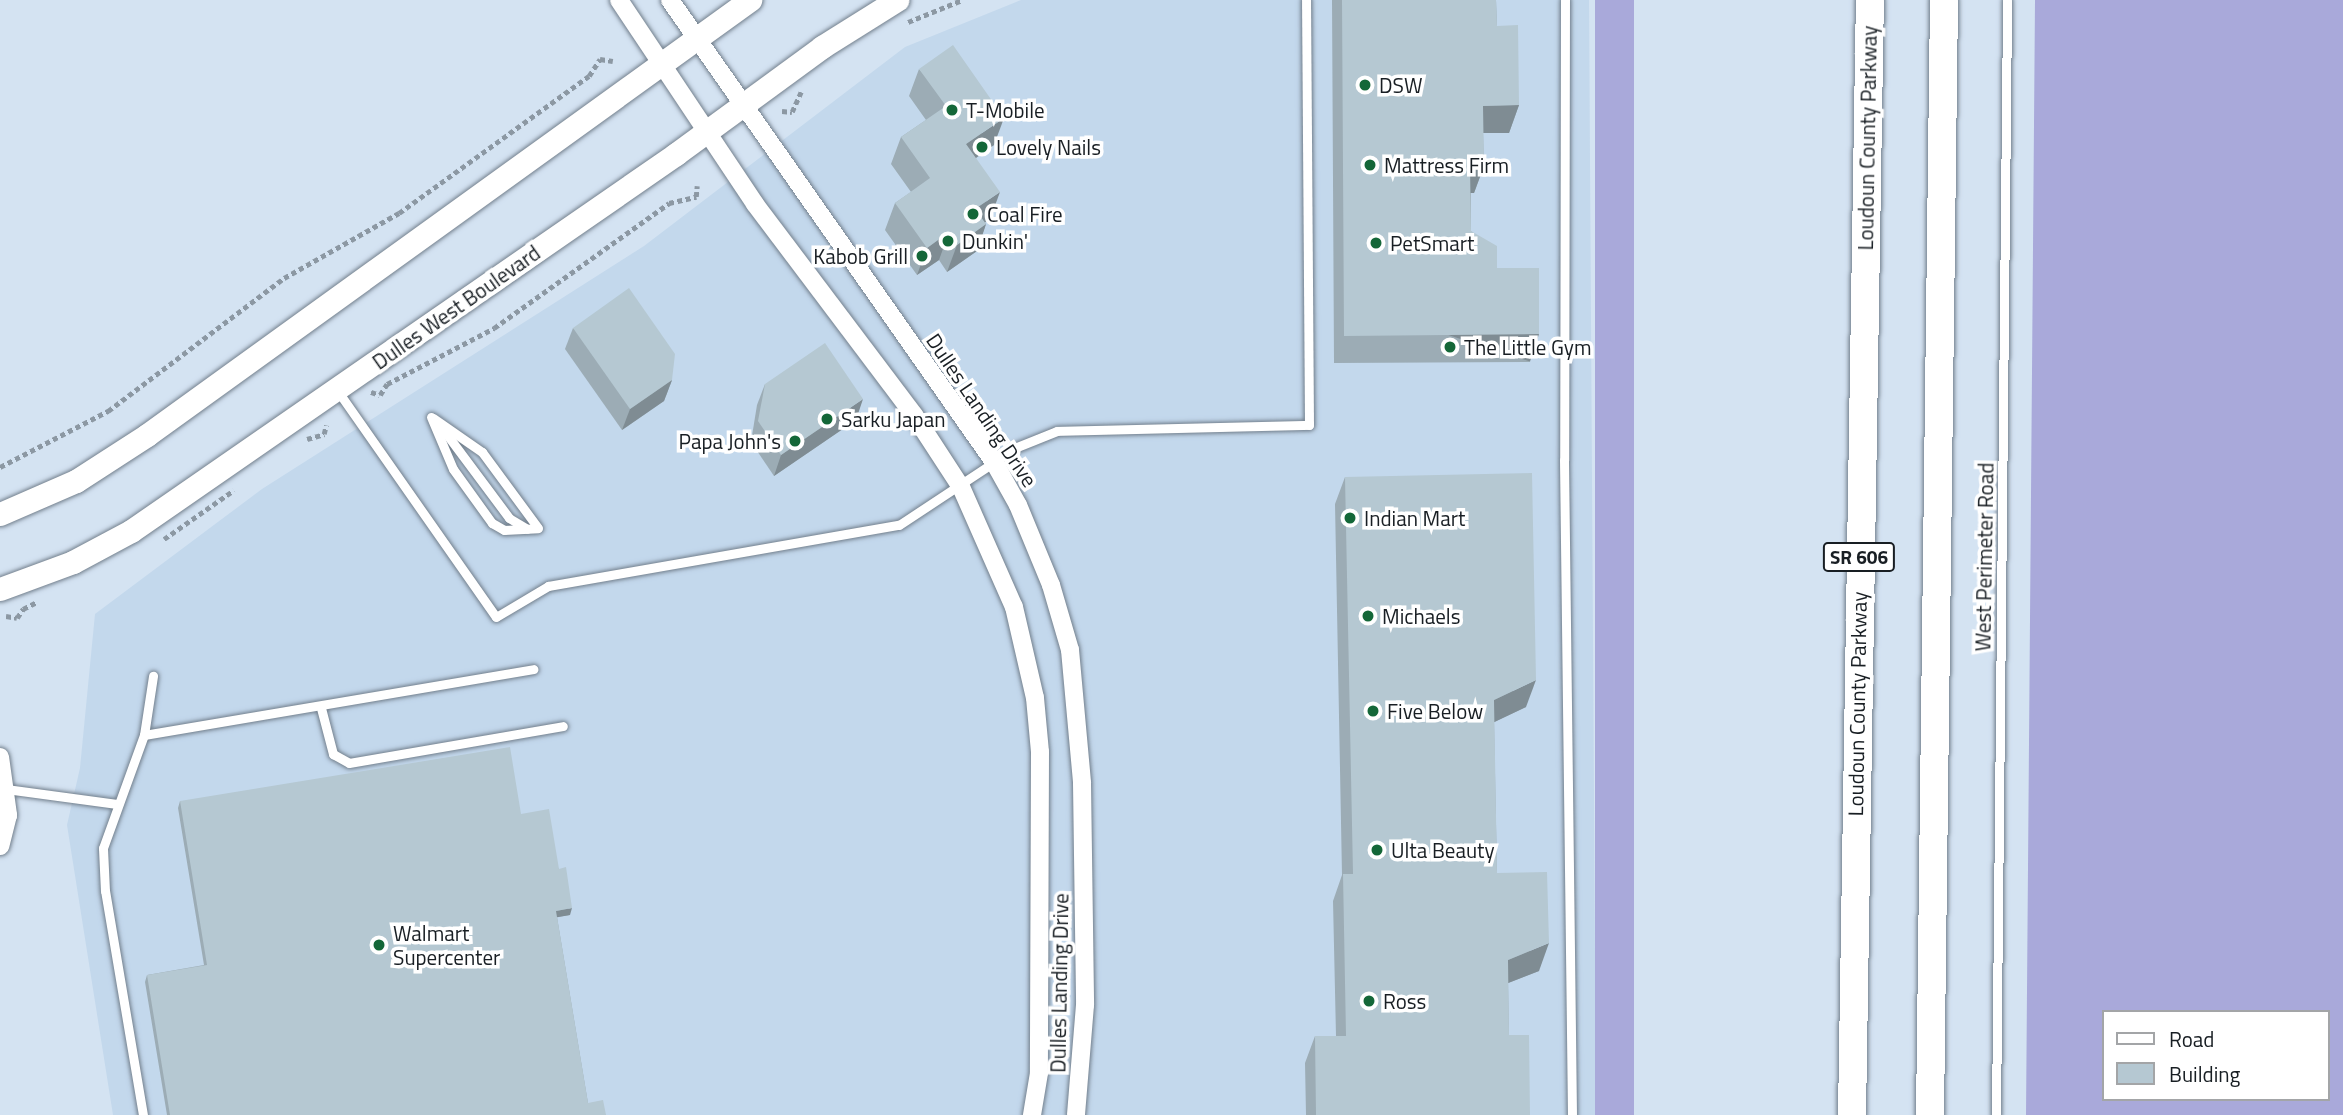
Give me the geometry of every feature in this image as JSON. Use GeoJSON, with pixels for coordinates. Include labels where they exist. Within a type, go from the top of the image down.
{"type":"FeatureCollection","features":[{"type":"Feature","properties":{"kind":"main road","name":"Loudoun County Parkway"},"geometry":{"type":"LineString","coordinates":[[1853,1115],[1870,0]]}},
{"type":"Feature","properties":{"kind":"main road"},"geometry":{"type":"LineString","coordinates":[[1930,1115],[1944,0]]}},
{"type":"Feature","properties":{"kind":"street","name":"Dulles Landing Drive"},"geometry":{"type":"LineString","coordinates":[[619,0],[755,204],[914,415],[961,487],[1014,607],[1035,698],[1040,752],[1039,1073],[1032,1115]]}},
{"type":"Feature","properties":{"kind":"street","name":"Dulles Landing Drive"},"geometry":{"type":"LineString","coordinates":[[670,0],[993,462],[1018,505],[1051,585],[1076,688],[1082,783],[1085,1005],[1076,1115]]}},
{"type":"Feature","properties":{"kind":"street"},"geometry":{"type":"LineString","coordinates":[[0,514],[76,481],[147,435],[420,233],[750,0]]}},
{"type":"Feature","properties":{"kind":"street","name":"Dulles West Boulevard"},"geometry":{"type":"LineString","coordinates":[[0,589],[73,562],[131,531],[897,0]]}},
{"type":"Feature","properties":{"kind":"street"},"geometry":{"type":"LineString","coordinates":[[0,757],[8,815],[0,846]]}},
{"type":"Feature","properties":{"kind":"lane"},"geometry":{"type":"LineString","coordinates":[[337,390],[496,617],[548,586],[880,530],[917,516],[993,462],[1041,436],[1074,428],[1309,425],[1306,0]]}},
{"type":"Feature","properties":{"kind":"lane"},"geometry":{"type":"LineString","coordinates":[[1565,0],[1564,460],[1572,1115]]}},
{"type":"Feature","properties":{"kind":"lane","name":"West Perimeter Road"},"geometry":{"type":"LineString","coordinates":[[1996,1115],[2007,0]]}},
{"type":"Feature","properties":{"kind":"lane"},"geometry":{"type":"LineString","coordinates":[[431,417],[453,469],[492,523],[504,530],[533,529]]}},
{"type":"Feature","properties":{"kind":"lane"},"geometry":{"type":"LineString","coordinates":[[431,417],[470,460],[509,518],[533,529]]}},
{"type":"Feature","properties":{"kind":"lane"},"geometry":{"type":"LineString","coordinates":[[431,417],[482,452],[533,529]]}},
{"type":"Feature","properties":{"kind":"lane"},"geometry":{"type":"LineString","coordinates":[[144,735],[321,708],[533,669]]}},
{"type":"Feature","properties":{"kind":"lane"},"geometry":{"type":"LineString","coordinates":[[143,1115],[103,870],[103,848],[144,735],[153,676]]}},
{"type":"Feature","properties":{"kind":"lane"},"geometry":{"type":"LineString","coordinates":[[321,708],[334,754],[349,763],[563,726]]}},
{"type":"Feature","properties":{"kind":"lane"},"geometry":{"type":"LineString","coordinates":[[6,789],[117,804]]}},
{"type":"Feature","properties":{"kind":"path"},"geometry":{"type":"LineString","coordinates":[[903,24],[962,0]]}},
{"type":"Feature","properties":{"kind":"path"},"geometry":{"type":"LineString","coordinates":[[0,467],[108,411],[284,278],[399,213],[589,76],[600,59],[613,61]]}},
{"type":"Feature","properties":{"kind":"path"},"geometry":{"type":"LineString","coordinates":[[782,111],[792,112],[804,89]]}},
{"type":"Feature","properties":{"kind":"path"},"geometry":{"type":"LineString","coordinates":[[371,393],[380,395],[387,384],[494,327],[669,203],[696,197],[698,186]]}},
{"type":"Feature","properties":{"kind":"shaded area"},"geometry":{"type":"Polygon","coordinates":[[[1021,0],[1589,0],[1596,1115],[113,1115],[67,825],[80,768],[95,614],[262,489],[644,246],[905,47],[1021,0]]]}},
{"type":"Feature","properties":{"kind":"shaded area"},"geometry":{"type":"Polygon","coordinates":[[[1595,0],[1634,0],[1634,1115],[1595,1115],[1595,0]]]}},
{"type":"Feature","properties":{"kind":"shaded area"},"geometry":{"type":"Polygon","coordinates":[[[2035,0],[2343,0],[2343,1115],[2026,1115],[2035,0]]]}},
{"type":"Feature","properties":{"kind":"building"},"geometry":{"type":"Polygon","coordinates":[[[1342,0],[1496,0],[1497,26],[1518,25],[1519,105],[1483,106],[1484,166],[1470,166],[1471,231],[1497,246],[1497,268],[1539,268],[1539,334],[1344,336],[1342,0]]]}},
{"type":"Feature","properties":{"kind":"building"},"geometry":{"type":"Polygon","coordinates":[[[953,45],[1004,118],[966,144],[1000,192],[975,209],[986,224],[957,245],[949,232],[927,248],[895,203],[930,178],[901,137],[946,106],[919,69],[953,45]]]}},
{"type":"Feature","properties":{"kind":"building"},"geometry":{"type":"Polygon","coordinates":[[[629,288],[675,354],[672,380],[630,409],[573,328],[629,288]]]}},
{"type":"Feature","properties":{"kind":"building"},"geometry":{"type":"Polygon","coordinates":[[[825,343],[863,399],[781,455],[758,421],[765,384],[825,343]]]}},
{"type":"Feature","properties":{"kind":"building"},"geometry":{"type":"Polygon","coordinates":[[[1532,473],[1536,680],[1494,700],[1497,873],[1547,872],[1549,943],[1508,960],[1509,1035],[1529,1035],[1530,1115],[1316,1115],[1315,1036],[1346,1036],[1343,874],[1353,874],[1345,477],[1532,473]]]}},
{"type":"Feature","properties":{"kind":"building","name":"Walmart Supercenter"},"geometry":{"type":"Polygon","coordinates":[[[510,747],[521,814],[549,809],[559,869],[566,867],[572,908],[556,911],[588,1103],[603,1100],[606,1115],[170,1115],[147,975],[207,965],[180,801],[510,747]]]}},
{"type":"Feature","properties":{"kind":"place","name":"DSW"},"geometry":{"type":"Point","coordinates":[1365,85]}},
{"type":"Feature","properties":{"kind":"place","name":"T-Mobile"},"geometry":{"type":"Point","coordinates":[952,110]}},
{"type":"Feature","properties":{"kind":"place","name":"Lovely Nails"},"geometry":{"type":"Point","coordinates":[982,147]}},
{"type":"Feature","properties":{"kind":"place","name":"Mattress Firm"},"geometry":{"type":"Point","coordinates":[1370,165]}},
{"type":"Feature","properties":{"kind":"place","name":"Coal Fire"},"geometry":{"type":"Point","coordinates":[973,214]}},
{"type":"Feature","properties":{"kind":"place","name":"Dunkin'"},"geometry":{"type":"Point","coordinates":[948,241]}},
{"type":"Feature","properties":{"kind":"place","name":"PetSmart"},"geometry":{"type":"Point","coordinates":[1376,243]}},
{"type":"Feature","properties":{"kind":"place","name":"Kabob Grill"},"geometry":{"type":"Point","coordinates":[922,256]}},
{"type":"Feature","properties":{"kind":"place","name":"The Little Gym"},"geometry":{"type":"Point","coordinates":[1450,347]}},
{"type":"Feature","properties":{"kind":"place","name":"Sarku Japan"},"geometry":{"type":"Point","coordinates":[827,419]}},
{"type":"Feature","properties":{"kind":"place","name":"Papa John's"},"geometry":{"type":"Point","coordinates":[795,441]}},
{"type":"Feature","properties":{"kind":"place","name":"Indian Mart"},"geometry":{"type":"Point","coordinates":[1350,518]}},
{"type":"Feature","properties":{"kind":"place","name":"Michaels"},"geometry":{"type":"Point","coordinates":[1368,616]}},
{"type":"Feature","properties":{"kind":"place","name":"Five Below"},"geometry":{"type":"Point","coordinates":[1373,711]}},
{"type":"Feature","properties":{"kind":"place","name":"Ulta Beauty"},"geometry":{"type":"Point","coordinates":[1377,850]}},
{"type":"Feature","properties":{"kind":"place","name":"Walmart Supercenter"},"geometry":{"type":"Point","coordinates":[379,945]}},
{"type":"Feature","properties":{"kind":"place","name":"Ross"},"geometry":{"type":"Point","coordinates":[1369,1001]}}]}
